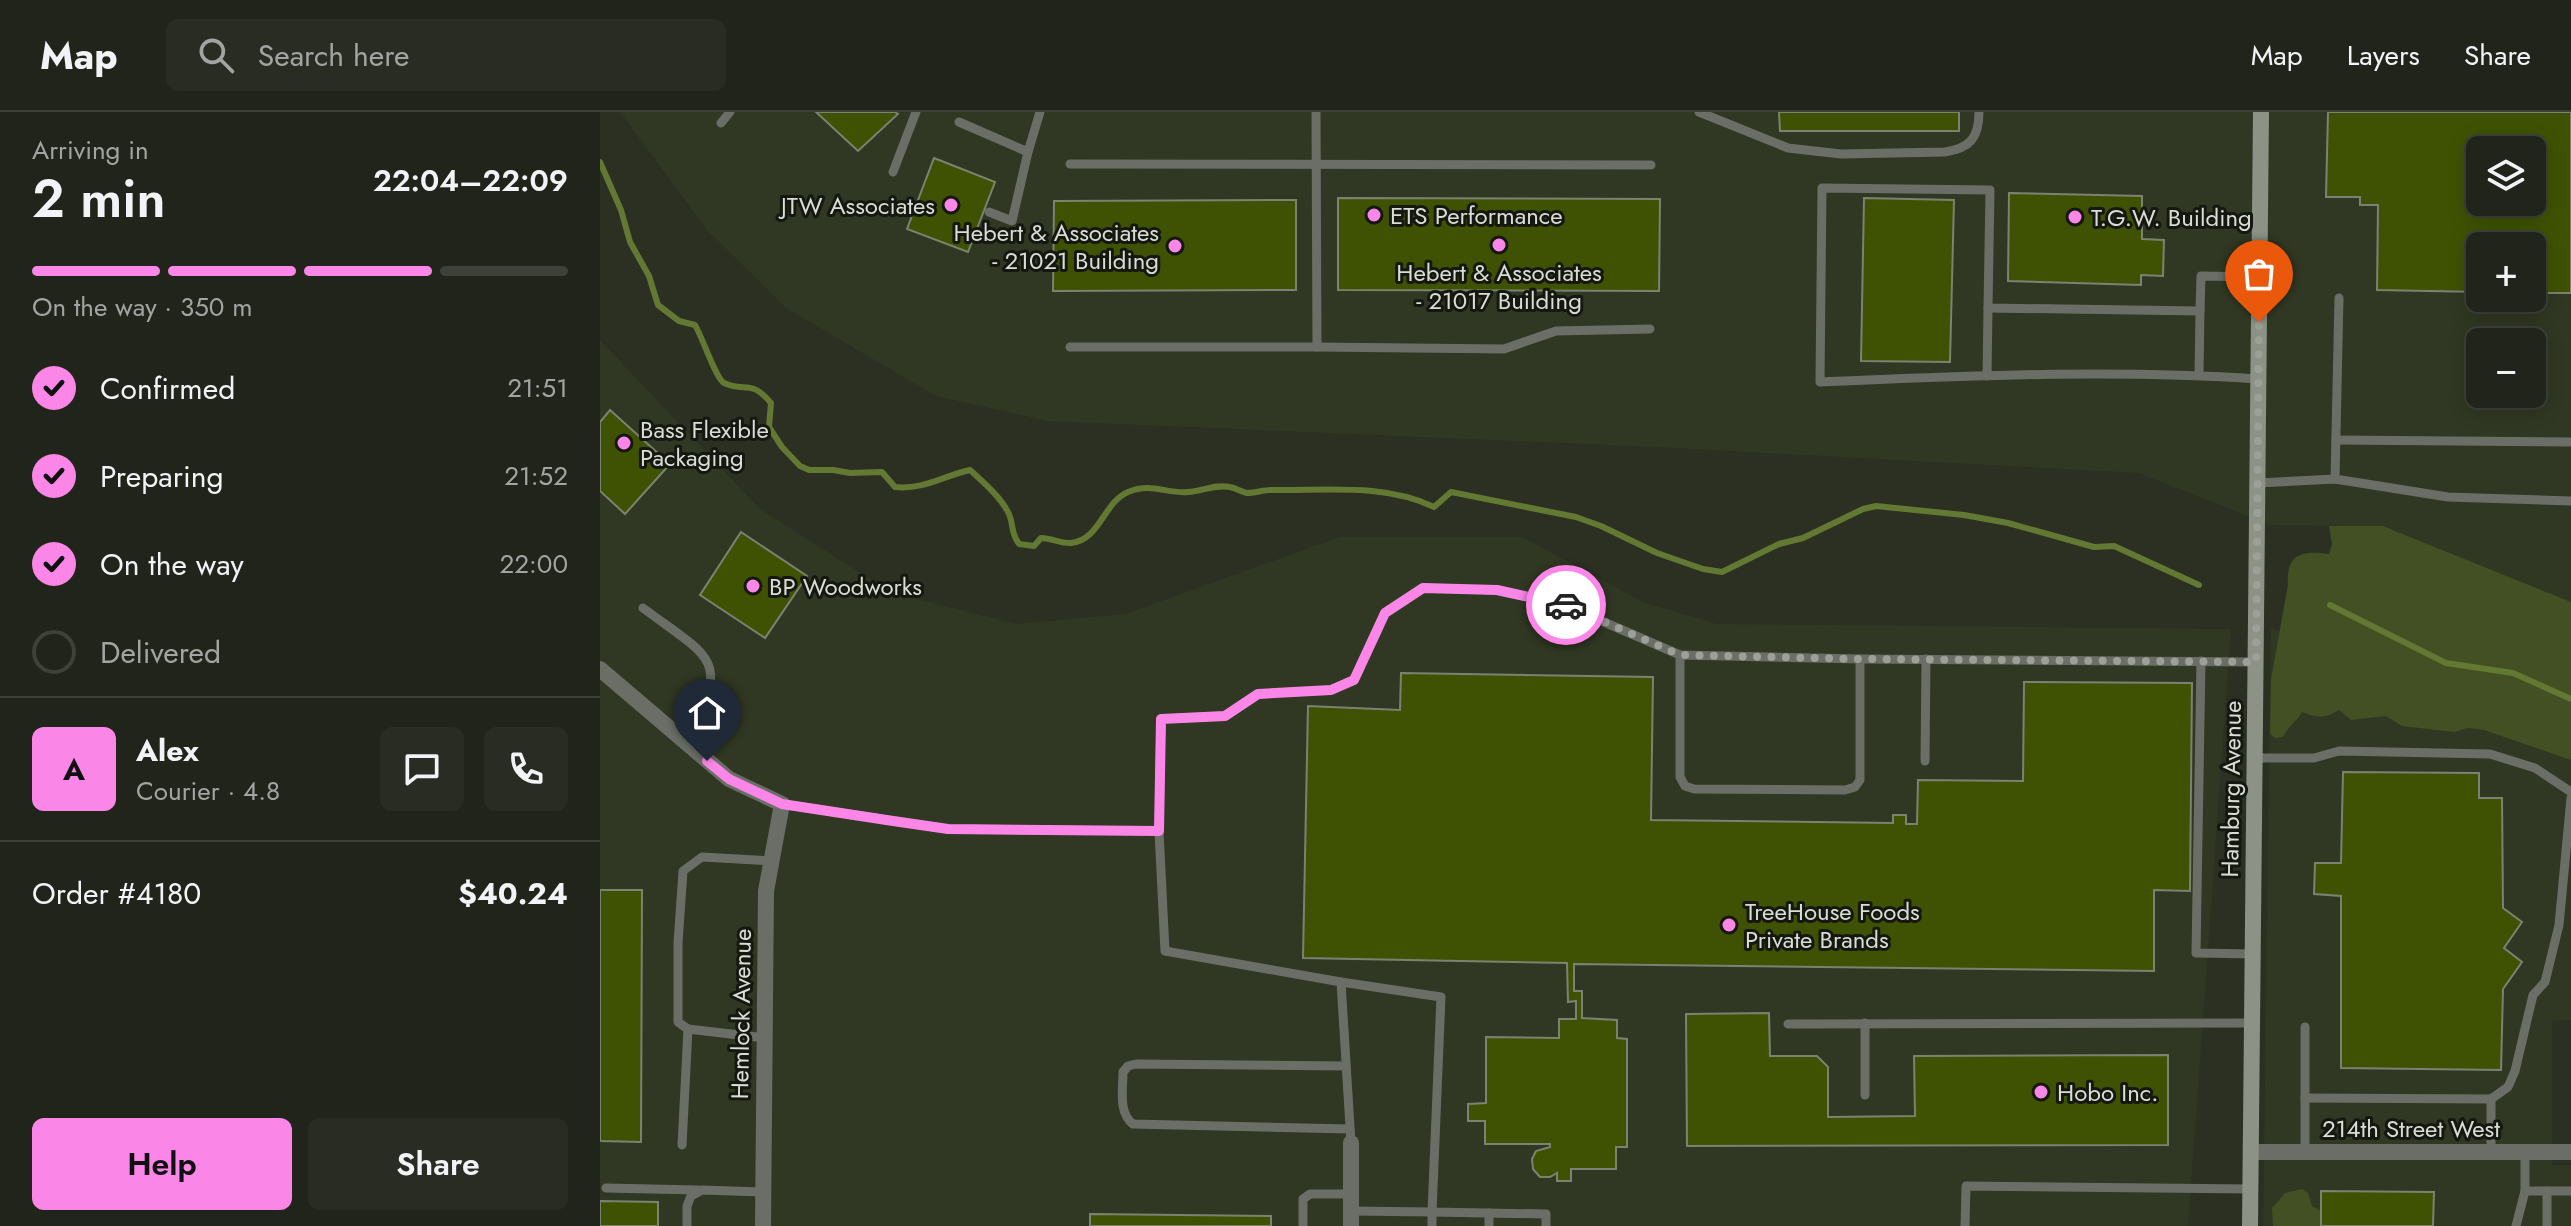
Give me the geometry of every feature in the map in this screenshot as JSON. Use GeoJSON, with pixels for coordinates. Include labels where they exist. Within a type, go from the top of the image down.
{"type":"FeatureCollection","features":[{"type":"Feature","properties":{"kind":"street","name":"Hamburg Avenue"},"geometry":{"type":"LineString","coordinates":[[2250,1226],[2261,112]]}},
{"type":"Feature","properties":{"kind":"street"},"geometry":{"type":"LineString","coordinates":[[600,669],[729,779],[782,804]]}},
{"type":"Feature","properties":{"kind":"street","name":"Hemlock Avenue"},"geometry":{"type":"LineString","coordinates":[[763,1226],[766,891],[782,804]]}},
{"type":"Feature","properties":{"kind":"street"},"geometry":{"type":"LineString","coordinates":[[1350,1136],[1351,1219]]}},
{"type":"Feature","properties":{"kind":"street","name":"214th Street West"},"geometry":{"type":"LineString","coordinates":[[2251,1152],[2571,1152]]}},
{"type":"Feature","properties":{"kind":"lane"},"geometry":{"type":"LineString","coordinates":[[721,123],[730,112]]}},
{"type":"Feature","properties":{"kind":"lane"},"geometry":{"type":"LineString","coordinates":[[893,172],[916,112]]}},
{"type":"Feature","properties":{"kind":"lane"},"geometry":{"type":"LineString","coordinates":[[989,212],[1012,221],[1040,112]]}},
{"type":"Feature","properties":{"kind":"lane"},"geometry":{"type":"LineString","coordinates":[[1316,112],[1317,347]]}},
{"type":"Feature","properties":{"kind":"lane"},"geometry":{"type":"LineString","coordinates":[[1699,112],[1788,148],[1841,154],[1961,150],[1974,141],[1979,127],[1979,112]]}},
{"type":"Feature","properties":{"kind":"lane"},"geometry":{"type":"LineString","coordinates":[[959,122],[1028,152]]}},
{"type":"Feature","properties":{"kind":"lane"},"geometry":{"type":"LineString","coordinates":[[1070,164],[1651,165]]}},
{"type":"Feature","properties":{"kind":"lane"},"geometry":{"type":"LineString","coordinates":[[1987,376],[1990,190],[1822,188],[1820,382],[1987,376],[2199,375],[2258,379]]}},
{"type":"Feature","properties":{"kind":"lane"},"geometry":{"type":"LineString","coordinates":[[2199,375],[2201,276],[2259,277]]}},
{"type":"Feature","properties":{"kind":"lane"},"geometry":{"type":"LineString","coordinates":[[2335,479],[2339,298]]}},
{"type":"Feature","properties":{"kind":"lane"},"geometry":{"type":"LineString","coordinates":[[1988,308],[2200,311]]}},
{"type":"Feature","properties":{"kind":"lane"},"geometry":{"type":"LineString","coordinates":[[1070,347],[1504,349],[1556,331],[1650,329]]}},
{"type":"Feature","properties":{"kind":"lane"},"geometry":{"type":"LineString","coordinates":[[2336,440],[2571,442]]}},
{"type":"Feature","properties":{"kind":"lane"},"geometry":{"type":"LineString","coordinates":[[2257,483],[2335,479],[2448,497],[2571,501]]}},
{"type":"Feature","properties":{"kind":"lane"},"geometry":{"type":"LineString","coordinates":[[1432,1226],[1441,997],[1165,951],[1159,831],[1161,719],[1225,716],[1258,694],[1331,690],[1354,680],[1385,613],[1423,588],[1497,590],[1567,606],[1680,655],[2256,662]]}},
{"type":"Feature","properties":{"kind":"lane"},"geometry":{"type":"LineString","coordinates":[[643,608],[706,656],[713,675],[702,712],[685,743]]}},
{"type":"Feature","properties":{"kind":"lane"},"geometry":{"type":"LineString","coordinates":[[1680,655],[1680,777],[1685,786],[1694,789],[1845,790],[1855,787],[1860,780],[1860,659]]}},
{"type":"Feature","properties":{"kind":"lane"},"geometry":{"type":"LineString","coordinates":[[1925,761],[1926,659]]}},
{"type":"Feature","properties":{"kind":"lane"},"geometry":{"type":"LineString","coordinates":[[2201,661],[2196,953],[2253,954]]}},
{"type":"Feature","properties":{"kind":"lane"},"geometry":{"type":"LineString","coordinates":[[2255,758],[2314,758],[2339,751],[2490,754],[2535,768],[2571,795],[2559,925],[2545,982],[2533,995],[2515,1071],[2508,1087],[2491,1099],[2305,1098]]}},
{"type":"Feature","properties":{"kind":"lane"},"geometry":{"type":"LineString","coordinates":[[782,804],[948,829],[1159,831]]}},
{"type":"Feature","properties":{"kind":"lane"},"geometry":{"type":"LineString","coordinates":[[765,1038],[688,1029],[678,1022],[678,943],[683,871],[702,857],[772,861]]}},
{"type":"Feature","properties":{"kind":"lane"},"geometry":{"type":"LineString","coordinates":[[1341,982],[1346,1066],[1350,1136],[1133,1124],[1126,1119],[1123,1110],[1123,1072],[1128,1066],[1136,1064],[1346,1066]]}},
{"type":"Feature","properties":{"kind":"lane"},"geometry":{"type":"LineString","coordinates":[[1865,1023],[1865,1095]]}},
{"type":"Feature","properties":{"kind":"lane"},"geometry":{"type":"LineString","coordinates":[[1788,1024],[2252,1023]]}},
{"type":"Feature","properties":{"kind":"lane"},"geometry":{"type":"LineString","coordinates":[[2305,1027],[2305,1152]]}},
{"type":"Feature","properties":{"kind":"lane"},"geometry":{"type":"LineString","coordinates":[[682,1145],[688,1029]]}},
{"type":"Feature","properties":{"kind":"lane"},"geometry":{"type":"LineString","coordinates":[[2491,1099],[2491,1152]]}},
{"type":"Feature","properties":{"kind":"lane"},"geometry":{"type":"LineString","coordinates":[[2516,1226],[2525,1191],[2525,1152]]}},
{"type":"Feature","properties":{"kind":"lane"},"geometry":{"type":"LineString","coordinates":[[1965,1226],[1966,1186],[2250,1189]]}},
{"type":"Feature","properties":{"kind":"lane"},"geometry":{"type":"LineString","coordinates":[[606,1188],[763,1192]]}},
{"type":"Feature","properties":{"kind":"lane"},"geometry":{"type":"LineString","coordinates":[[687,1226],[687,1206],[691,1196],[702,1190]]}},
{"type":"Feature","properties":{"kind":"lane"},"geometry":{"type":"LineString","coordinates":[[2525,1191],[2571,1191]]}},
{"type":"Feature","properties":{"kind":"lane"},"geometry":{"type":"LineString","coordinates":[[2547,1191],[2547,1226]]}},
{"type":"Feature","properties":{"kind":"lane"},"geometry":{"type":"LineString","coordinates":[[1303,1226],[1303,1199],[1310,1194],[1351,1194]]}},
{"type":"Feature","properties":{"kind":"lane"},"geometry":{"type":"LineString","coordinates":[[1351,1219],[1432,1212],[1546,1214],[1546,1226]]}},
{"type":"Feature","properties":{"kind":"lane"},"geometry":{"type":"LineString","coordinates":[[1489,1213],[1489,1226]]}},
{"type":"Feature","properties":{"kind":"shaded area"},"geometry":{"type":"Polygon","coordinates":[[[620,112],[2571,112],[2571,602],[2383,526],[2271,525],[2138,473],[1656,447],[1048,421],[936,396],[786,308],[707,230],[620,112]]]}},
{"type":"Feature","properties":{"kind":"shaded area"},"geometry":{"type":"Polygon","coordinates":[[[600,340],[760,509],[892,593],[1017,624],[1125,614],[1340,537],[1522,537],[1643,602],[1717,624],[2231,629],[2188,1226],[600,1226],[600,340]]]}},
{"type":"Feature","properties":{"kind":"shaded area"},"geometry":{"type":"Polygon","coordinates":[[[2271,628],[2571,753],[2571,1020],[2552,1021],[2552,1165],[2571,1165],[2571,1226],[2263,1226],[2271,628]]]}},
{"type":"Feature","properties":{"kind":"green space"},"geometry":{"type":"Polygon","coordinates":[[[2329,526],[2383,526],[2571,602],[2571,760],[2484,730],[2468,728],[2454,732],[2402,726],[2386,716],[2351,720],[2339,710],[2321,717],[2302,712],[2283,737],[2275,738],[2270,733],[2271,679],[2290,567],[2297,556],[2303,554],[2329,554],[2332,544],[2329,526]]]}},
{"type":"Feature","properties":{"kind":"green space"},"geometry":{"type":"Polygon","coordinates":[[[2302,1189],[2308,1193],[2312,1206],[2321,1211],[2321,1226],[2273,1226],[2272,1208],[2285,1193],[2302,1189]]]}},
{"type":"Feature","properties":{"kind":"building"},"geometry":{"type":"Polygon","coordinates":[[[816,112],[895,112],[898,114],[858,151],[816,112]]]}},
{"type":"Feature","properties":{"kind":"building"},"geometry":{"type":"Polygon","coordinates":[[[1779,112],[1959,112],[1959,131],[1780,131],[1779,112]]]}},
{"type":"Feature","properties":{"kind":"building"},"geometry":{"type":"Polygon","coordinates":[[[2328,112],[2571,112],[2571,293],[2546,293],[2546,232],[2466,232],[2466,292],[2377,290],[2378,205],[2360,205],[2360,197],[2326,197],[2328,112]]]}},
{"type":"Feature","properties":{"kind":"building","name":"JTW Associates"},"geometry":{"type":"Polygon","coordinates":[[[934,158],[995,182],[968,252],[907,229],[934,158]]]}},
{"type":"Feature","properties":{"kind":"building","name":"T.G.W. Building"},"geometry":{"type":"Polygon","coordinates":[[[2009,193],[2142,196],[2142,239],[2164,240],[2163,276],[2141,275],[2141,285],[2008,281],[2009,193]]]}},
{"type":"Feature","properties":{"kind":"building","name":"Hebert & Associates - 21017 Building"},"geometry":{"type":"Polygon","coordinates":[[[1338,198],[1660,199],[1659,291],[1338,290],[1338,198]]]}},
{"type":"Feature","properties":{"kind":"building"},"geometry":{"type":"Polygon","coordinates":[[[1864,198],[1954,200],[1950,362],[1861,361],[1864,198]]]}},
{"type":"Feature","properties":{"kind":"building","name":"Hebert & Associates - 21021 Building"},"geometry":{"type":"Polygon","coordinates":[[[1296,200],[1296,290],[1053,291],[1054,201],[1296,200]]]}},
{"type":"Feature","properties":{"kind":"building","name":"Bass Flexible Packaging"},"geometry":{"type":"Polygon","coordinates":[[[610,410],[670,464],[625,514],[600,491],[600,422],[610,410]]]}},
{"type":"Feature","properties":{"kind":"building","name":"BP Woodworks"},"geometry":{"type":"Polygon","coordinates":[[[741,532],[807,576],[765,638],[700,595],[741,532]]]}},
{"type":"Feature","properties":{"kind":"building","name":"TreeHouse Foods Private Brands"},"geometry":{"type":"Polygon","coordinates":[[[1401,673],[1653,677],[1651,820],[1893,823],[1893,815],[1906,815],[1906,824],[1917,824],[1918,780],[2023,781],[2024,682],[2192,683],[2190,891],[2154,890],[2154,971],[1574,964],[1574,991],[1582,991],[1582,1018],[1617,1020],[1617,1038],[1627,1039],[1627,1147],[1616,1147],[1616,1169],[1571,1169],[1571,1181],[1557,1181],[1557,1173],[1540,1177],[1533,1169],[1532,1159],[1536,1151],[1550,1147],[1550,1144],[1485,1144],[1485,1121],[1468,1121],[1468,1104],[1486,1103],[1486,1037],[1559,1038],[1559,1019],[1576,1019],[1576,1001],[1568,1002],[1567,963],[1303,958],[1308,706],[1400,710],[1401,673]]]}},
{"type":"Feature","properties":{"kind":"building"},"geometry":{"type":"Polygon","coordinates":[[[2343,772],[2479,773],[2479,798],[2502,798],[2503,908],[2522,922],[2504,948],[2522,962],[2503,989],[2501,1070],[2341,1068],[2341,896],[2314,894],[2315,863],[2341,863],[2343,772]]]}},
{"type":"Feature","properties":{"kind":"building"},"geometry":{"type":"Polygon","coordinates":[[[600,890],[642,890],[641,1142],[600,1141],[600,890]]]}},
{"type":"Feature","properties":{"kind":"building","name":"Hobo Inc."},"geometry":{"type":"Polygon","coordinates":[[[1769,1013],[1770,1056],[1817,1056],[1828,1067],[1828,1117],[1915,1116],[1914,1056],[2168,1055],[2168,1145],[1687,1146],[1686,1014],[1769,1013]]]}},
{"type":"Feature","properties":{"kind":"building"},"geometry":{"type":"Polygon","coordinates":[[[2321,1191],[2434,1192],[2433,1226],[2321,1226],[2321,1191]]]}},
{"type":"Feature","properties":{"kind":"building"},"geometry":{"type":"Polygon","coordinates":[[[600,1201],[658,1202],[658,1226],[600,1226],[600,1201]]]}},
{"type":"Feature","properties":{"kind":"building"},"geometry":{"type":"Polygon","coordinates":[[[1090,1214],[1271,1216],[1271,1226],[1090,1226],[1090,1214]]]}},
{"type":"Feature","properties":{"kind":"waterway"},"geometry":{"type":"LineString","coordinates":[[600,162],[621,210],[630,242],[649,276],[658,305],[679,321],[695,325],[724,383],[752,388],[764,395],[771,403],[769,427],[800,466],[809,470],[882,472],[895,487],[924,485],[970,470],[1006,508],[1019,544],[1034,546],[1041,538],[1067,543],[1081,540],[1089,535],[1120,497],[1144,488],[1188,492],[1225,486],[1247,493],[1271,490],[1375,491],[1415,499],[1434,507],[1451,492],[1576,517],[1657,553],[1703,569],[1722,572],[1779,544],[1803,538],[1863,509],[1876,506],[1964,515],[2008,523],[2094,547],[2114,546],[2199,585]]}},
{"type":"Feature","properties":{"kind":"waterway"},"geometry":{"type":"LineString","coordinates":[[2330,605],[2446,663],[2513,673],[2571,699]]}},
{"type":"Feature","properties":{"kind":"way so far"},"geometry":{"type":"LineString","coordinates":[[1566,605],[1680,655],[2256,662],[2259,322]]}},
{"type":"Feature","properties":{"kind":"place","name":"JTW Associates"},"geometry":{"type":"Point","coordinates":[951,205]}},
{"type":"Feature","properties":{"kind":"place","name":"ETS Performance"},"geometry":{"type":"Point","coordinates":[1374,215]}},
{"type":"Feature","properties":{"kind":"place","name":"T.G.W. Building"},"geometry":{"type":"Point","coordinates":[2075,217]}},
{"type":"Feature","properties":{"kind":"place","name":"Hebert & Associates - 21017 Building"},"geometry":{"type":"Point","coordinates":[1499,245]}},
{"type":"Feature","properties":{"kind":"place","name":"Hebert & Associates - 21021 Building"},"geometry":{"type":"Point","coordinates":[1175,246]}},
{"type":"Feature","properties":{"kind":"place","name":"Bass Flexible Packaging"},"geometry":{"type":"Point","coordinates":[624,443]}},
{"type":"Feature","properties":{"kind":"place","name":"BP Woodworks"},"geometry":{"type":"Point","coordinates":[753,586]}},
{"type":"Feature","properties":{"kind":"place","name":"TreeHouse Foods Private Brands"},"geometry":{"type":"Point","coordinates":[1729,925]}},
{"type":"Feature","properties":{"kind":"place","name":"Hobo Inc."},"geometry":{"type":"Point","coordinates":[2041,1092]}},
{"type":"Feature","properties":{"kind":"route"},"geometry":{"type":"LineString","coordinates":[[707,761],[729,779],[782,804],[948,829],[1159,831],[1161,719],[1225,716],[1258,694],[1331,690],[1354,680],[1385,613],[1423,588],[1497,590],[1566,605]]}}]}
